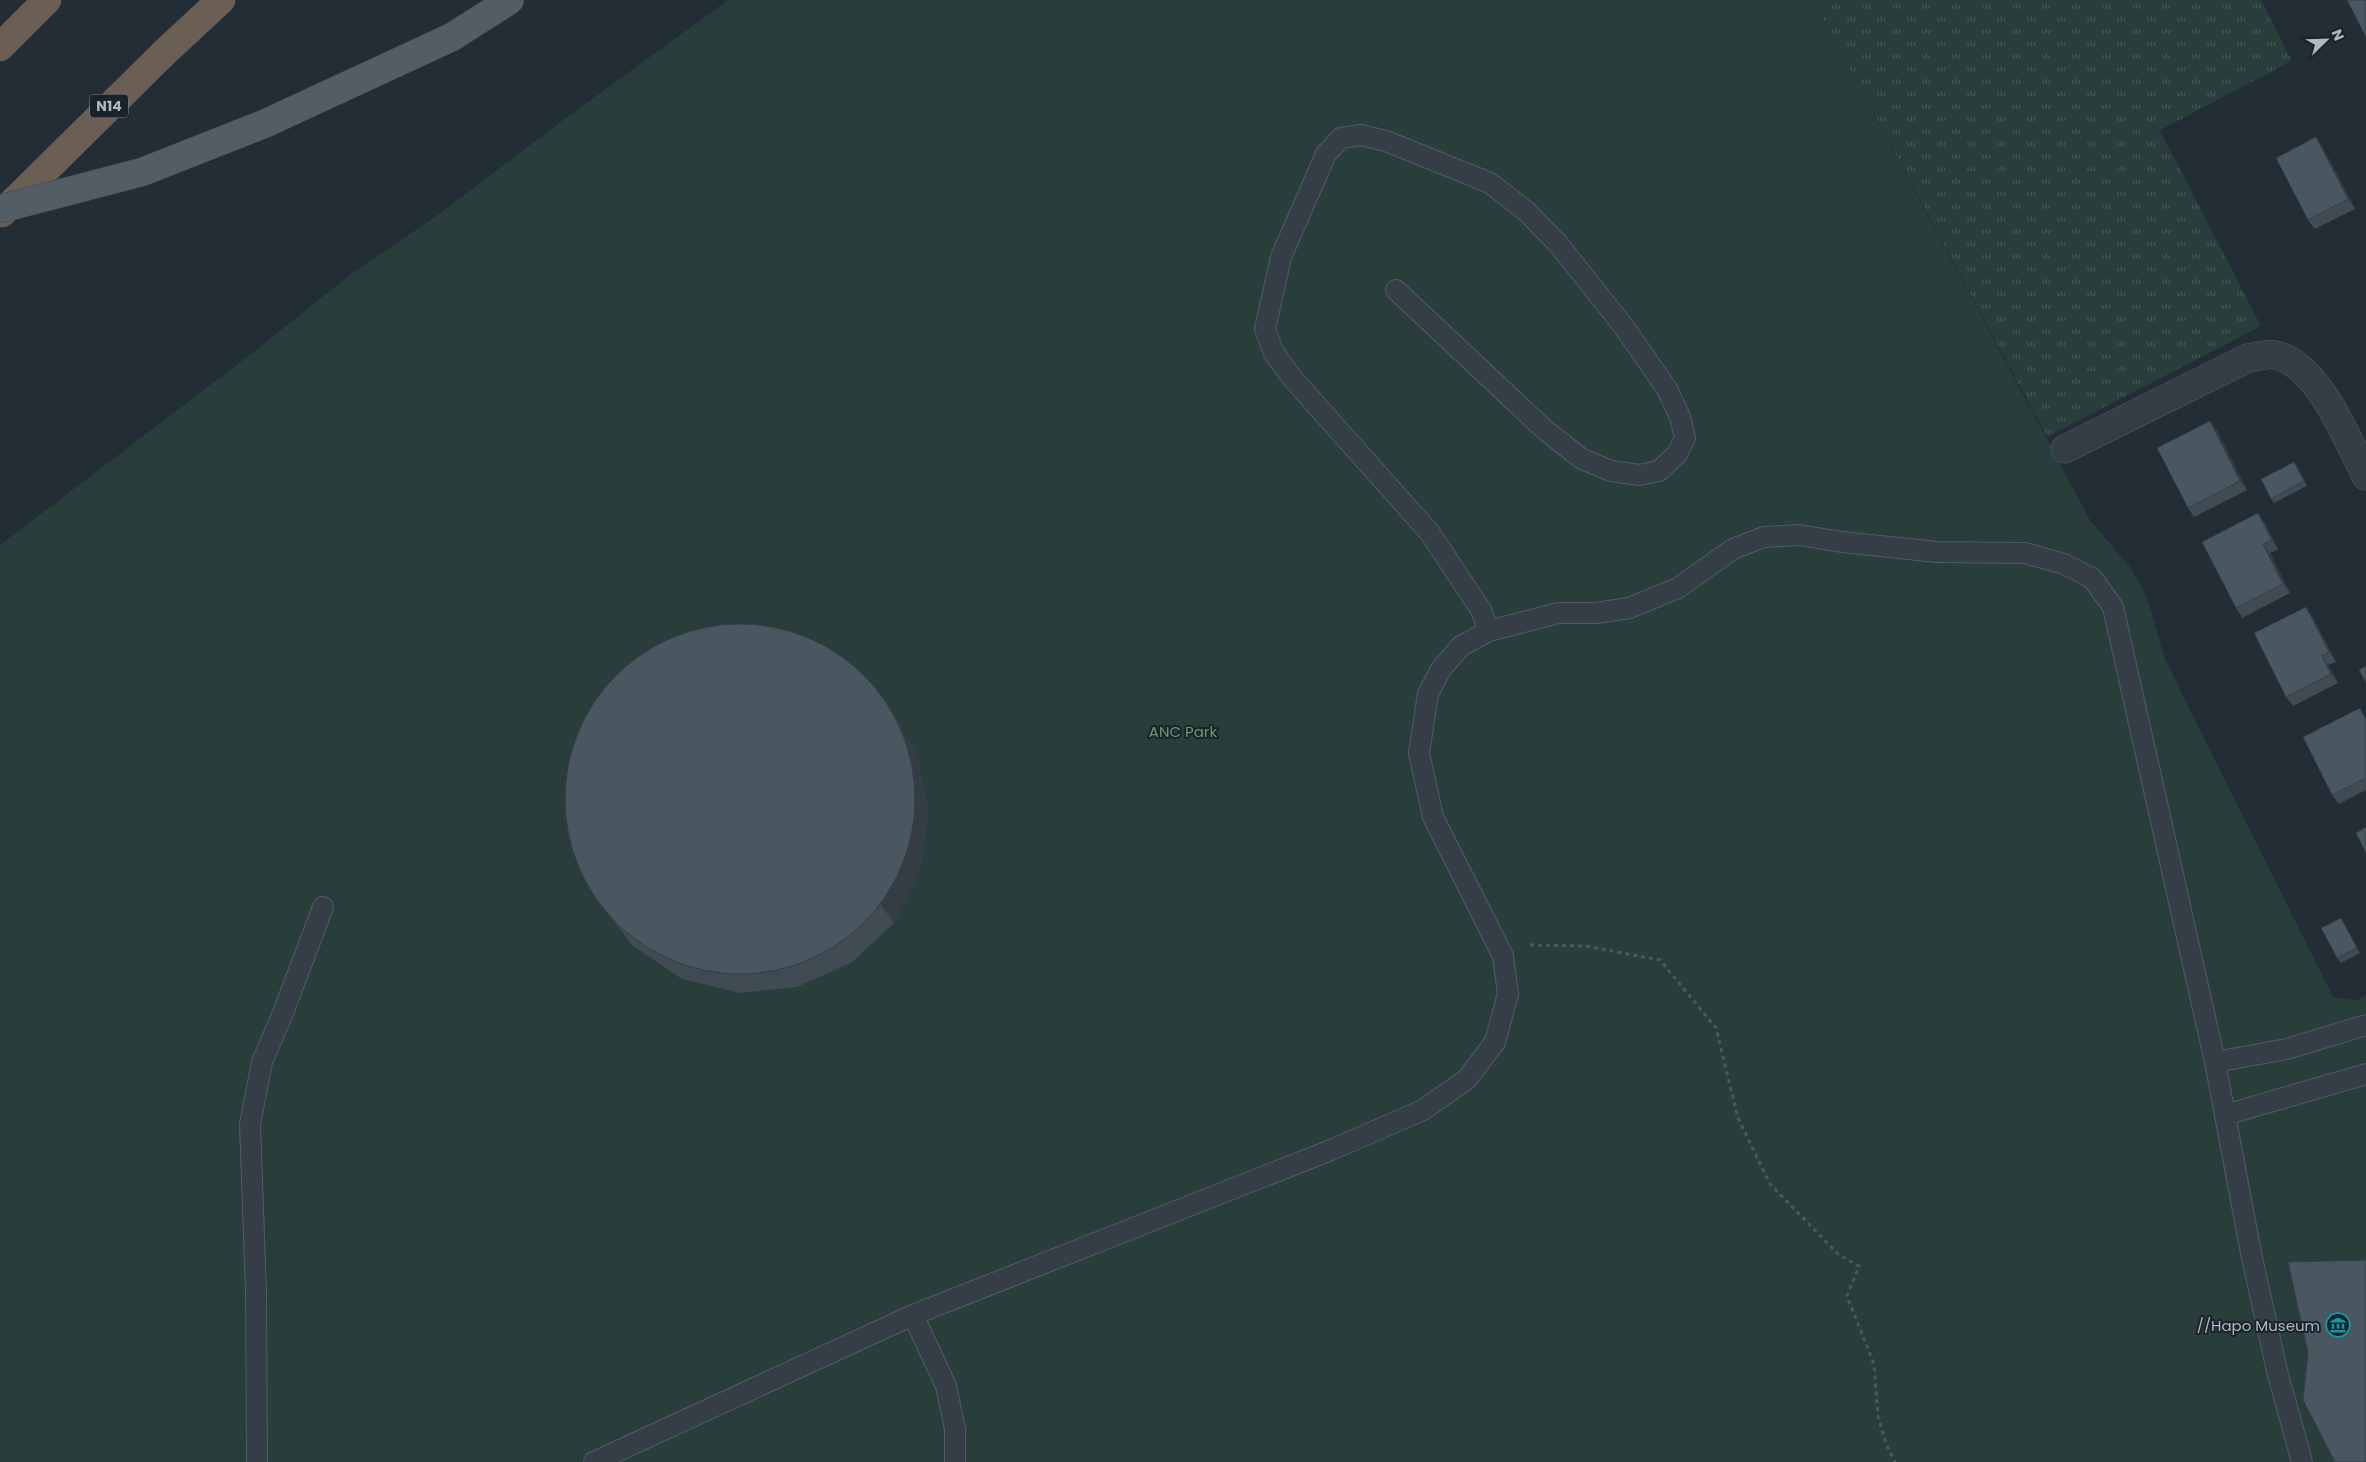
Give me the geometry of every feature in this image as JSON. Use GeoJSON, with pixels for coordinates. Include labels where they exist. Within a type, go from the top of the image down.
{"type":"FeatureCollection","features":[{"type":"Feature","properties":{"kind":"highway"},"geometry":{"type":"LineString","coordinates":[[0,47],[47,0]]}},
{"type":"Feature","properties":{"kind":"highway","name":"N14"},"geometry":{"type":"LineString","coordinates":[[0,215],[164,52],[221,0]]}},
{"type":"Feature","properties":{"kind":"main road"},"geometry":{"type":"LineString","coordinates":[[0,209],[142,172],[264,124],[452,37],[510,0]]}},
{"type":"Feature","properties":{"kind":"street"},"geometry":{"type":"LineString","coordinates":[[2065,449],[2248,358],[2274,354],[2294,362],[2315,382],[2366,476]]}},
{"type":"Feature","properties":{"kind":"lane"},"geometry":{"type":"LineString","coordinates":[[1396,290],[1545,430],[1582,459],[1611,471],[1639,475],[1659,471],[1677,454],[1685,438],[1680,417],[1667,389],[1624,327],[1559,245],[1526,212],[1490,183],[1386,141],[1362,136],[1341,138],[1326,154],[1281,257],[1265,329],[1274,353],[1293,379],[1430,533],[1482,610],[1489,631]]}},
{"type":"Feature","properties":{"kind":"lane"},"geometry":{"type":"LineString","coordinates":[[594,1462],[913,1315],[1331,1150],[1423,1110],[1467,1079],[1495,1042],[1508,994],[1503,956],[1433,817],[1419,753],[1428,694],[1441,669],[1461,646],[1489,631],[1558,613],[1596,614],[1629,608],[1678,588],[1733,549],[1764,537],[1799,535],[1842,542],[1937,552],[2025,553],[2064,564],[2092,578],[2113,607],[2215,1062],[2263,1307],[2302,1462]]}},
{"type":"Feature","properties":{"kind":"lane"},"geometry":{"type":"LineString","coordinates":[[257,1462],[256,1292],[250,1124],[262,1062],[283,1013],[323,907]]}},
{"type":"Feature","properties":{"kind":"lane"},"geometry":{"type":"LineString","coordinates":[[2215,1062],[2288,1049],[2366,1025]]}},
{"type":"Feature","properties":{"kind":"lane"},"geometry":{"type":"LineString","coordinates":[[2225,1115],[2366,1074]]}},
{"type":"Feature","properties":{"kind":"lane"},"geometry":{"type":"LineString","coordinates":[[913,1315],[946,1386],[955,1429],[956,1462]]}},
{"type":"Feature","properties":{"kind":"path"},"geometry":{"type":"LineString","coordinates":[[1503,956],[1525,945],[1586,946],[1660,960],[1716,1028],[1738,1118],[1770,1184],[1838,1254],[1859,1266],[1847,1296],[1874,1364],[1878,1416],[1886,1444],[1895,1462]]}},
{"type":"Feature","properties":{"kind":"green space","name":"ANC Park"},"geometry":{"type":"Polygon","coordinates":[[[728,0],[1813,0],[2090,520],[2130,567],[2146,595],[2165,659],[2333,997],[2357,1000],[2366,995],[2366,1462],[0,1462],[0,545],[247,357],[351,274],[439,214],[563,120],[728,0]]]}},
{"type":"Feature","properties":{"kind":"green space"},"geometry":{"type":"Polygon","coordinates":[[[1813,0],[2261,0],[2292,61],[2160,130],[2261,326],[2047,437],[1813,0]]]}},
{"type":"Feature","properties":{"kind":"building"},"geometry":{"type":"Polygon","coordinates":[[[2347,0],[2366,0],[2366,37],[2347,0]]]}},
{"type":"Feature","properties":{"kind":"building"},"geometry":{"type":"Polygon","coordinates":[[[2316,137],[2348,199],[2308,220],[2276,158],[2316,137]]]}},
{"type":"Feature","properties":{"kind":"building"},"geometry":{"type":"Polygon","coordinates":[[[2210,421],[2240,481],[2188,508],[2157,448],[2210,421]]]}},
{"type":"Feature","properties":{"kind":"building"},"geometry":{"type":"Polygon","coordinates":[[[2294,462],[2304,481],[2271,499],[2261,479],[2294,462]]]}},
{"type":"Feature","properties":{"kind":"building"},"geometry":{"type":"Polygon","coordinates":[[[2258,513],[2272,540],[2263,544],[2283,584],[2236,608],[2202,542],[2258,513]]]}},
{"type":"Feature","properties":{"kind":"building"},"geometry":{"type":"Polygon","coordinates":[[[2306,607],[2329,652],[2322,656],[2331,674],[2286,697],[2254,633],[2306,607]]]}},
{"type":"Feature","properties":{"kind":"building"},"geometry":{"type":"Polygon","coordinates":[[[740,624],[774,628],[807,637],[837,654],[864,675],[885,702],[902,732],[911,765],[915,799],[911,833],[902,866],[885,896],[864,923],[837,944],[807,961],[774,970],[740,974],[706,970],[673,961],[643,944],[616,923],[595,896],[578,866],[569,833],[565,799],[569,765],[578,732],[595,702],[616,675],[643,654],[673,637],[706,628],[740,624]]]}},
{"type":"Feature","properties":{"kind":"building"},"geometry":{"type":"Polygon","coordinates":[[[2366,666],[2366,683],[2359,670],[2366,666]]]}},
{"type":"Feature","properties":{"kind":"building"},"geometry":{"type":"Polygon","coordinates":[[[2360,708],[2366,720],[2366,778],[2332,795],[2303,737],[2360,708]]]}},
{"type":"Feature","properties":{"kind":"building"},"geometry":{"type":"Polygon","coordinates":[[[2366,827],[2366,853],[2356,833],[2366,827]]]}},
{"type":"Feature","properties":{"kind":"building"},"geometry":{"type":"Polygon","coordinates":[[[2341,918],[2357,948],[2337,958],[2321,928],[2341,918]]]}},
{"type":"Feature","properties":{"kind":"building","name":"//Hapo Museum"},"geometry":{"type":"Polygon","coordinates":[[[2366,1260],[2366,1462],[2335,1462],[2303,1400],[2308,1353],[2288,1262],[2366,1260]]]}},
{"type":"Feature","properties":{"kind":"place","name":"//Hapo Museum"},"geometry":{"type":"Point","coordinates":[2338,1325]}}]}
